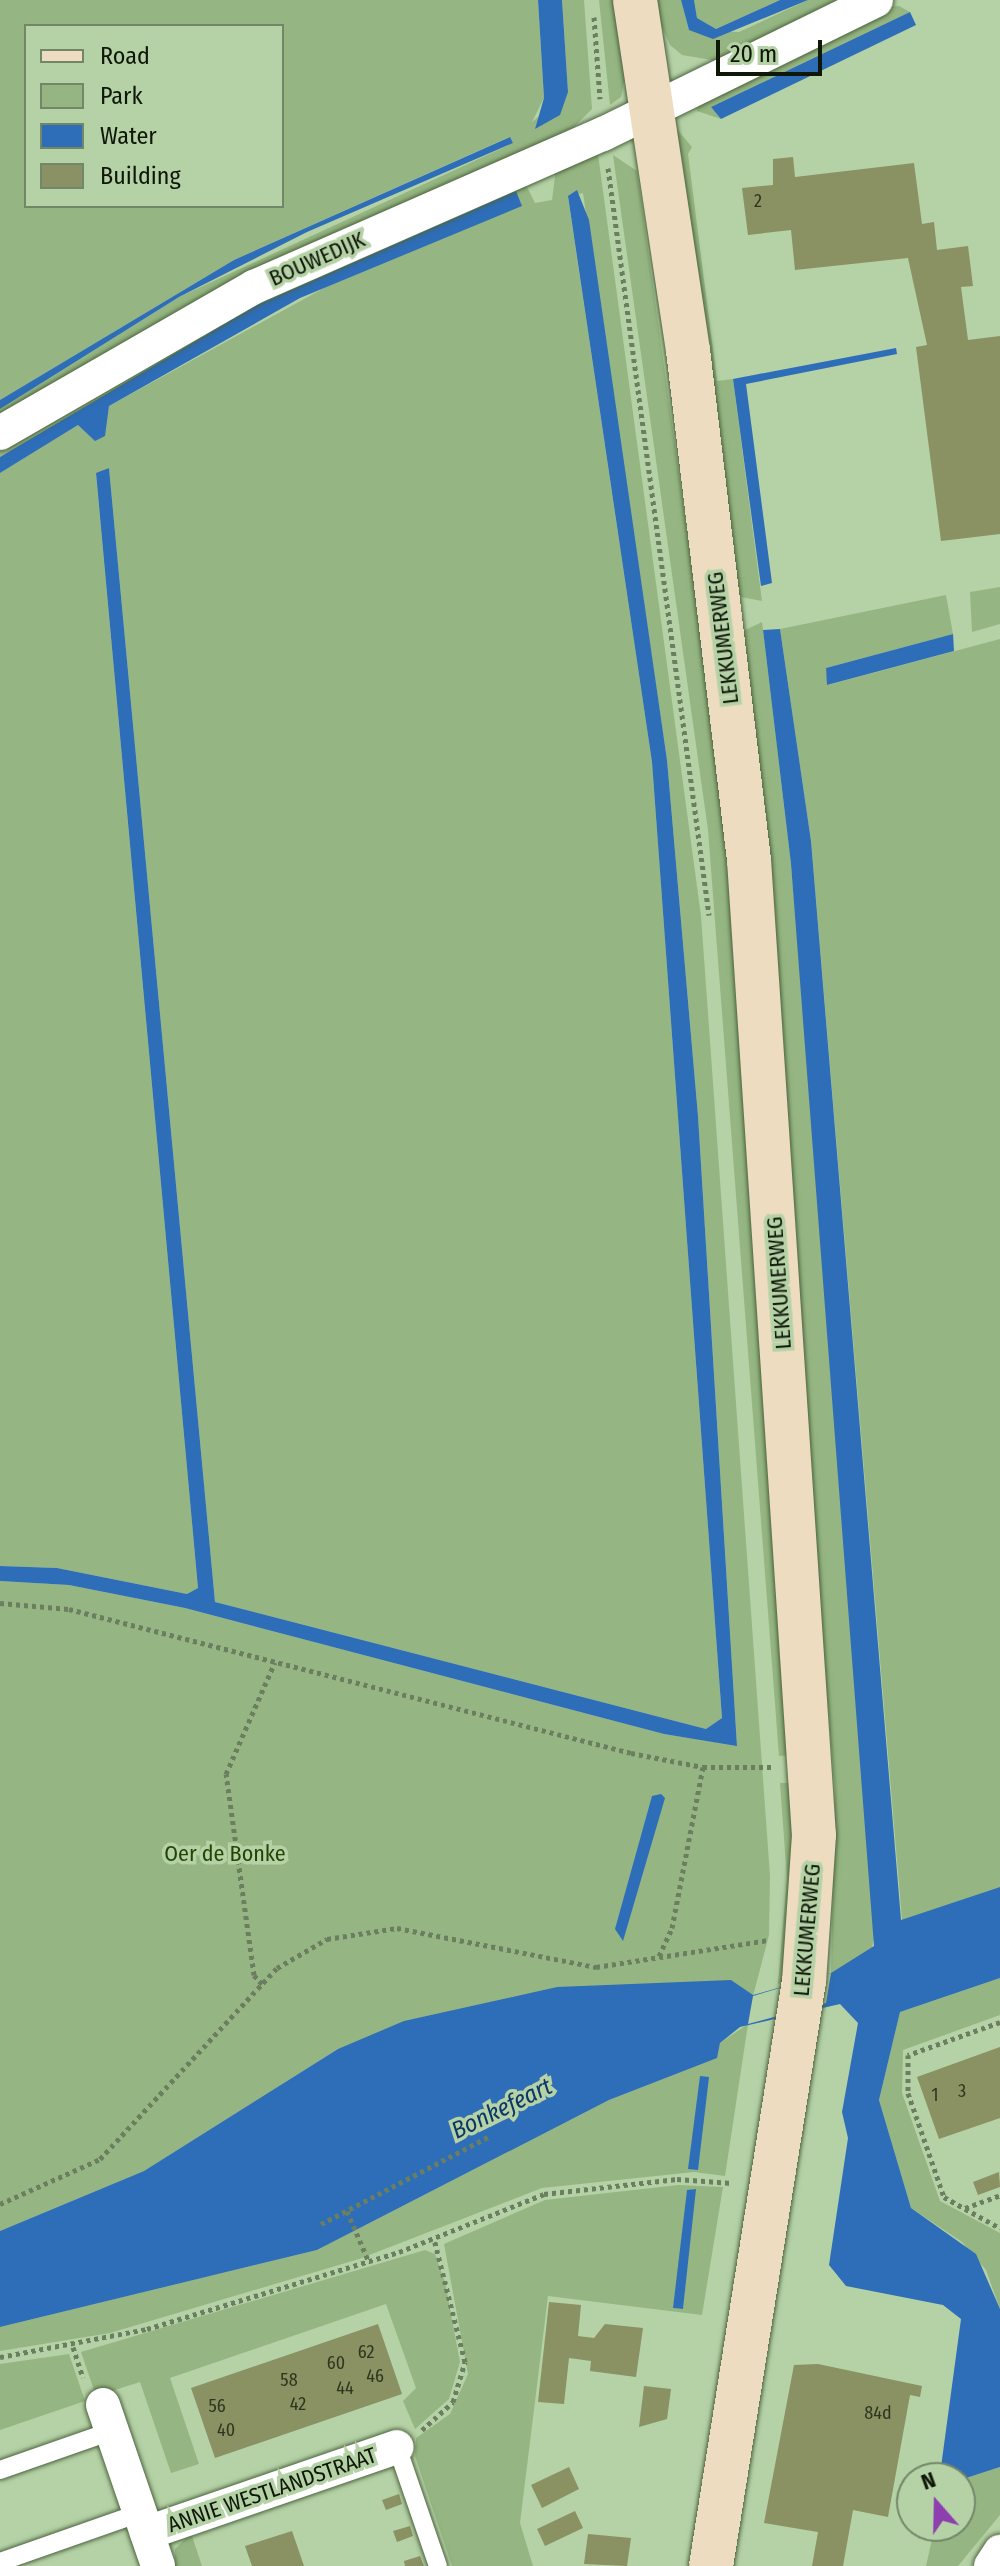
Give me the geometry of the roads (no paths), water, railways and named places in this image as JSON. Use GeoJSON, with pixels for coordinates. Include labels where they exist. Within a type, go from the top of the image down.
{"type":"FeatureCollection","features":[{"type":"Feature","properties":{"kind":"main road","name":"LEKKUMERWEG"},"geometry":{"type":"LineString","coordinates":[[635,0],[647,112],[688,350],[749,860],[813,1803],[793,1981],[711,2566]]}},
{"type":"Feature","properties":{"kind":"street","name":"BOUWEDIJK"},"geometry":{"type":"LineString","coordinates":[[0,433],[254,287],[603,134],[876,0]]}},
{"type":"Feature","properties":{"kind":"street","name":"ANNIE WESTLANDSTRAAT"},"geometry":{"type":"LineString","coordinates":[[108,2418],[158,2566]]}},
{"type":"Feature","properties":{"kind":"street","name":"ANNIE WESTLANDSTRAAT"},"geometry":{"type":"LineString","coordinates":[[143,2523],[397,2447]]}},
{"type":"Feature","properties":{"kind":"street"},"geometry":{"type":"LineString","coordinates":[[991,2566],[1000,2552]]}},
{"type":"Feature","properties":{"kind":"lane"},"geometry":{"type":"LineString","coordinates":[[0,2470],[108,2418]]}},
{"type":"Feature","properties":{"kind":"lane"},"geometry":{"type":"LineString","coordinates":[[397,2447],[438,2566]]}},
{"type":"Feature","properties":{"kind":"lane"},"geometry":{"type":"LineString","coordinates":[[0,2562],[143,2523]]}},
{"type":"Feature","properties":{"kind":"water"},"geometry":{"type":"Polygon","coordinates":[[[538,0],[562,0],[568,92],[560,115],[535,129],[544,98],[538,0]]]}},
{"type":"Feature","properties":{"kind":"water"},"geometry":{"type":"Polygon","coordinates":[[[681,0],[694,0],[697,18],[716,29],[780,0],[808,0],[713,39],[689,30],[681,0]]]}},
{"type":"Feature","properties":{"kind":"water"},"geometry":{"type":"Polygon","coordinates":[[[910,12],[916,25],[721,119],[711,107],[910,12]]]}},
{"type":"Feature","properties":{"kind":"water"},"geometry":{"type":"Polygon","coordinates":[[[510,137],[513,143],[307,232],[179,297],[0,409],[0,400],[234,260],[510,137]]]}},
{"type":"Feature","properties":{"kind":"water"},"geometry":{"type":"Polygon","coordinates":[[[577,190],[589,220],[667,760],[698,1116],[737,1746],[664,1734],[185,1608],[69,1585],[0,1581],[0,1566],[57,1568],[187,1594],[198,1588],[96,473],[109,468],[215,1602],[706,1729],[722,1718],[652,762],[568,196],[577,190]]]}},
{"type":"Feature","properties":{"kind":"water"},"geometry":{"type":"Polygon","coordinates":[[[516,191],[522,206],[300,298],[109,406],[105,436],[95,441],[78,425],[0,473],[0,457],[255,306],[516,191]]]}},
{"type":"Feature","properties":{"kind":"water"},"geometry":{"type":"Polygon","coordinates":[[[896,348],[897,354],[746,384],[772,583],[761,586],[733,379],[896,348]]]}},
{"type":"Feature","properties":{"kind":"water","name":"Bonkefeart"},"geometry":{"type":"Polygon","coordinates":[[[780,629],[811,841],[901,1920],[1000,1887],[1000,1978],[900,2012],[879,2100],[911,2208],[976,2254],[1000,2309],[1000,2467],[976,2475],[976,2462],[942,2462],[961,2319],[943,2305],[846,2286],[829,2265],[848,2138],[842,2112],[858,2023],[840,2004],[740,2027],[720,2043],[717,2058],[609,2100],[317,2250],[0,2327],[0,2231],[144,2171],[338,2049],[404,2021],[557,1987],[731,1980],[753,1995],[831,1973],[874,1946],[791,864],[763,630],[780,629]]]}},
{"type":"Feature","properties":{"kind":"water"},"geometry":{"type":"Polygon","coordinates":[[[953,634],[954,651],[827,685],[826,668],[953,634]]]}},
{"type":"Feature","properties":{"kind":"water"},"geometry":{"type":"Polygon","coordinates":[[[661,1794],[665,1798],[623,1941],[615,1929],[652,1796],[661,1794]]]}},
{"type":"Feature","properties":{"kind":"water"},"geometry":{"type":"Polygon","coordinates":[[[700,2076],[709,2077],[698,2170],[688,2169],[700,2076]]]}},
{"type":"Feature","properties":{"kind":"water"},"geometry":{"type":"Polygon","coordinates":[[[696,2189],[683,2309],[673,2308],[687,2190],[696,2189]]]}},
{"type":"Feature","properties":{"kind":"park label","name":"Oer de Bonke"},"geometry":{"type":"Point","coordinates":[225,1854]}}]}
